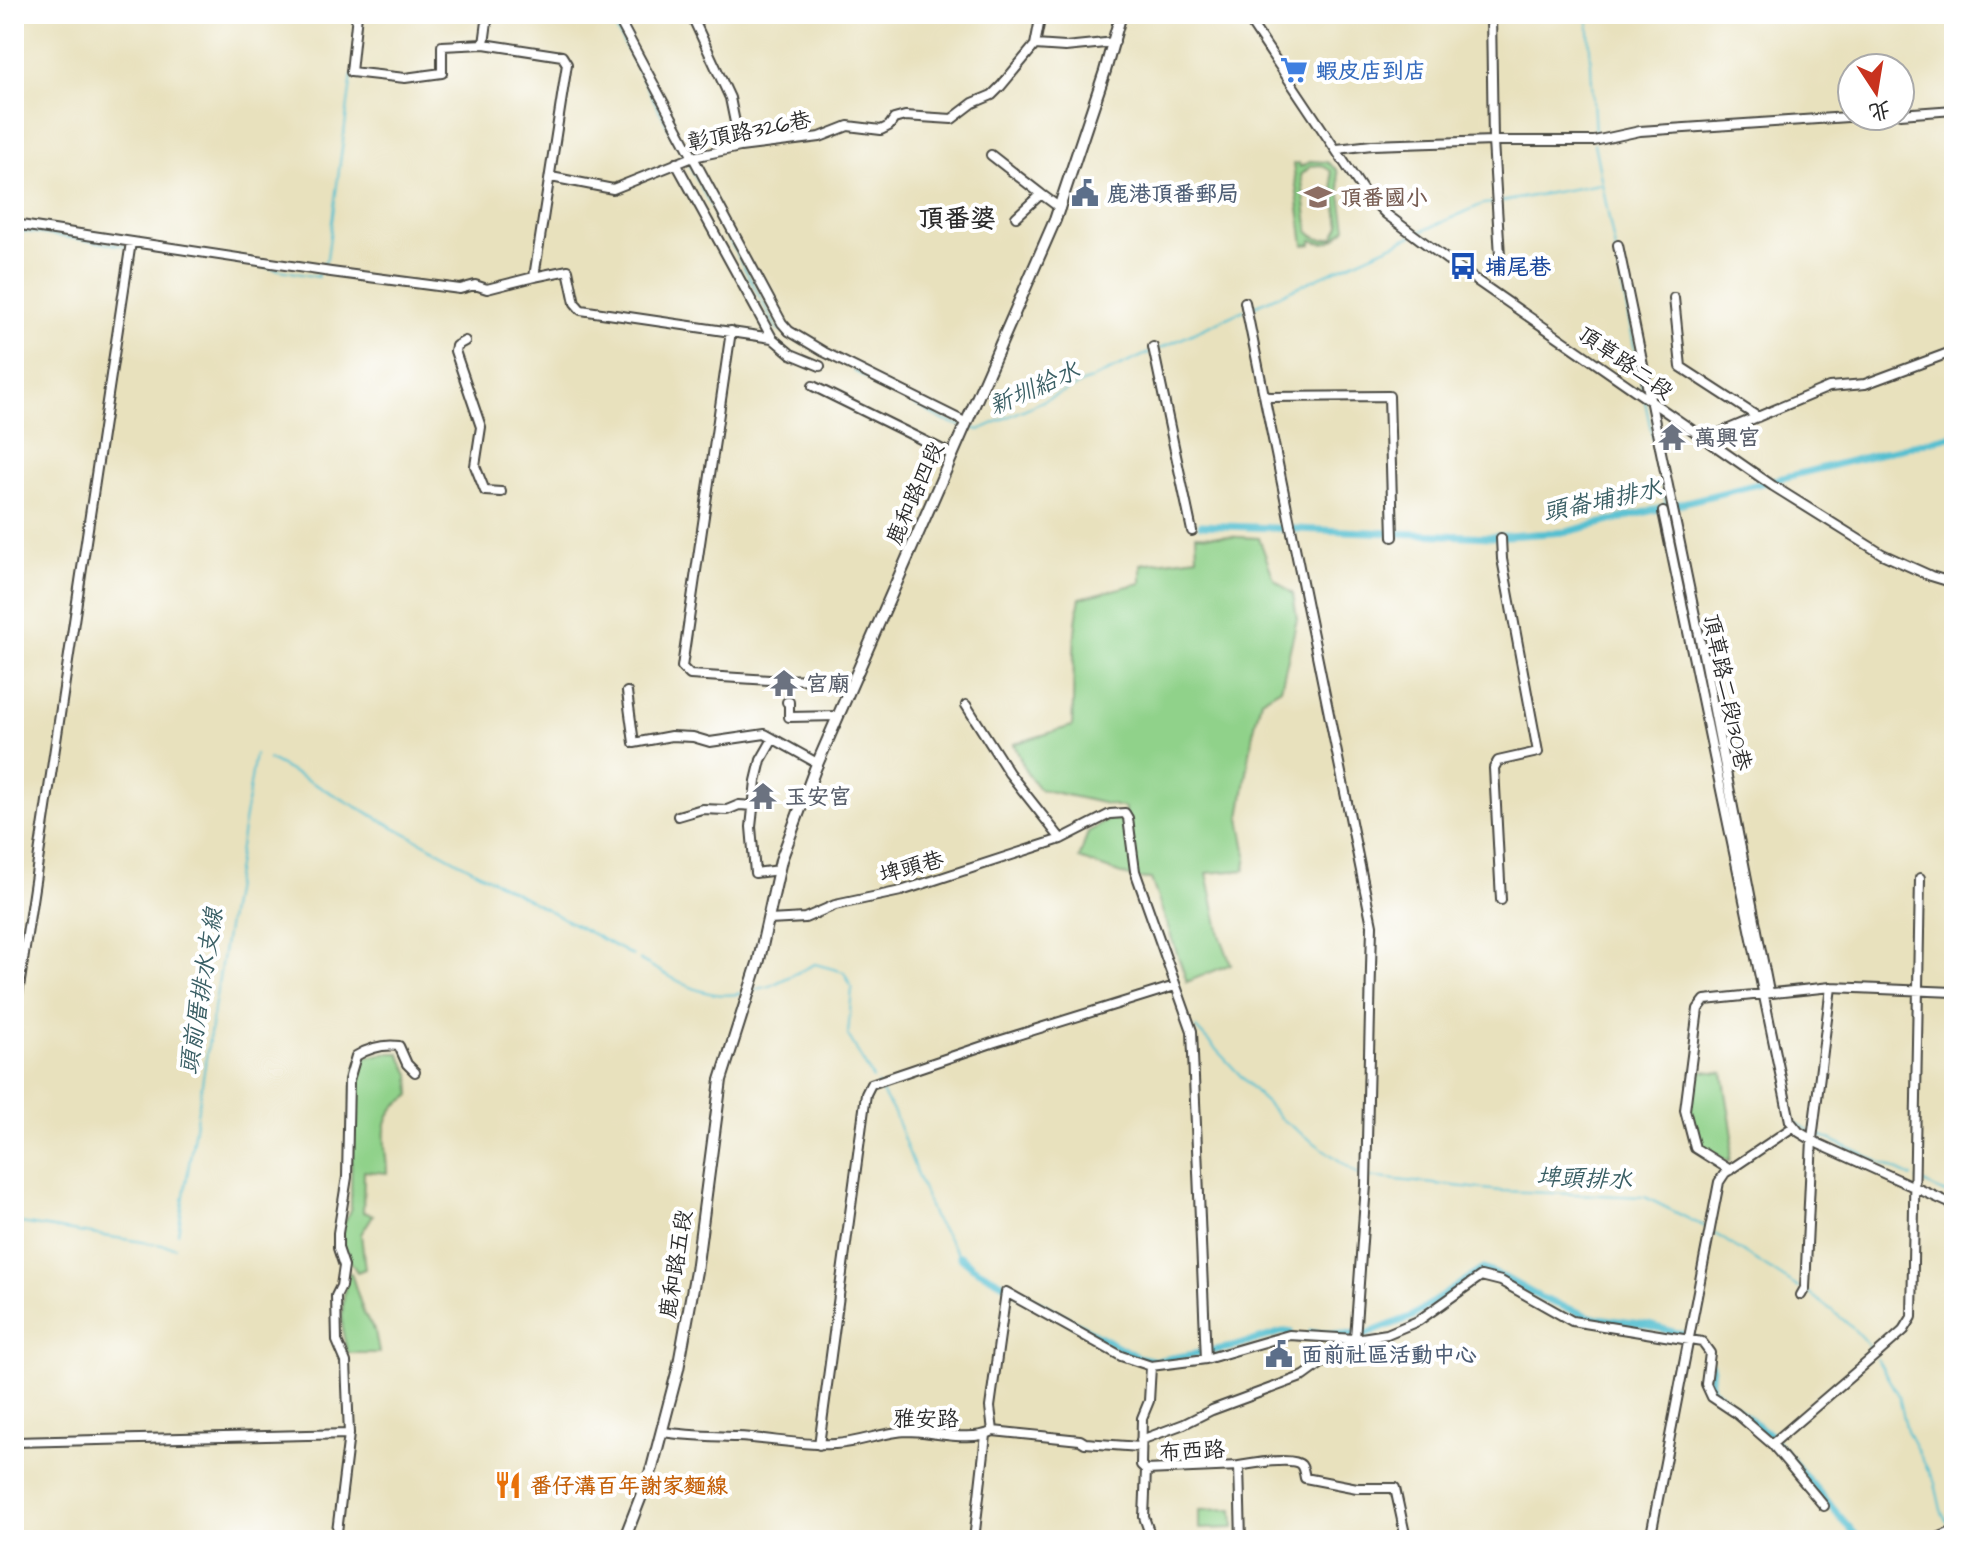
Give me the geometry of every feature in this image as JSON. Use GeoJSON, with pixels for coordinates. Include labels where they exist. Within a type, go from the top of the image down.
{"type":"FeatureCollection","features":[{"type":"Feature","properties":{"kind":"main road","name":"鹿和路四段"},"geometry":{"type":"LineString","coordinates":[[749,993],[779,870],[800,804],[1060,208],[1115,42],[1121,14]]}},
{"type":"Feature","properties":{"kind":"main road","name":"鹿和路五段"},"geometry":{"type":"LineString","coordinates":[[624,1540],[663,1432],[678,1369],[696,1271],[721,1080],[749,993]]}},
{"type":"Feature","properties":{"kind":"street"},"geometry":{"type":"LineString","coordinates":[[357,14],[351,72],[405,78],[442,73],[442,46],[484,44],[562,56],[567,64],[534,277]]}},
{"type":"Feature","properties":{"kind":"street"},"geometry":{"type":"LineString","coordinates":[[484,44],[488,14]]}},
{"type":"Feature","properties":{"kind":"street"},"geometry":{"type":"LineString","coordinates":[[616,14],[772,338],[791,354],[820,366]]}},
{"type":"Feature","properties":{"kind":"street"},"geometry":{"type":"LineString","coordinates":[[691,14],[730,98],[740,147]]}},
{"type":"Feature","properties":{"kind":"street","name":"彰頂路326巷"},"geometry":{"type":"LineString","coordinates":[[551,177],[613,189],[685,160],[740,147],[820,137],[848,126],[881,130],[894,119],[905,116],[952,119],[973,103],[995,93],[1035,45],[1041,14]]}},
{"type":"Feature","properties":{"kind":"street","name":"頂草路二段"},"geometry":{"type":"LineString","coordinates":[[1245,14],[1370,199],[1409,232],[1773,486],[1882,554],[1954,583]]}},
{"type":"Feature","properties":{"kind":"street"},"geometry":{"type":"LineString","coordinates":[[1491,14],[1493,141],[1500,256]]}},
{"type":"Feature","properties":{"kind":"street"},"geometry":{"type":"LineString","coordinates":[[1924,14],[1954,16]]}},
{"type":"Feature","properties":{"kind":"street"},"geometry":{"type":"LineString","coordinates":[[1035,45],[1065,47],[1115,42]]}},
{"type":"Feature","properties":{"kind":"street"},"geometry":{"type":"LineString","coordinates":[[1916,113],[1954,110]]}},
{"type":"Feature","properties":{"kind":"street"},"geometry":{"type":"LineString","coordinates":[[1337,149],[1493,141],[1594,141],[1640,131],[1836,118]]}},
{"type":"Feature","properties":{"kind":"street"},"geometry":{"type":"LineString","coordinates":[[991,155],[1060,208]]}},
{"type":"Feature","properties":{"kind":"street"},"geometry":{"type":"LineString","coordinates":[[685,160],[775,313],[789,331],[824,352],[967,423]]}},
{"type":"Feature","properties":{"kind":"street"},"geometry":{"type":"LineString","coordinates":[[1016,217],[1041,194]]}},
{"type":"Feature","properties":{"kind":"street"},"geometry":{"type":"LineString","coordinates":[[14,224],[460,289],[475,285],[487,289],[568,270],[575,303],[581,310],[772,338]]}},
{"type":"Feature","properties":{"kind":"street"},"geometry":{"type":"LineString","coordinates":[[14,1021],[131,242]]}},
{"type":"Feature","properties":{"kind":"street","name":"頂草路二段130巷"},"geometry":{"type":"LineString","coordinates":[[1618,245],[1718,731],[1766,993]]}},
{"type":"Feature","properties":{"kind":"street"},"geometry":{"type":"LineString","coordinates":[[1674,298],[1681,367],[1758,417]]}},
{"type":"Feature","properties":{"kind":"street"},"geometry":{"type":"LineString","coordinates":[[1245,302],[1372,925],[1366,1185],[1355,1339]]}},
{"type":"Feature","properties":{"kind":"street"},"geometry":{"type":"LineString","coordinates":[[731,331],[682,667],[690,675],[770,680],[820,679],[848,694]]}},
{"type":"Feature","properties":{"kind":"street"},"geometry":{"type":"LineString","coordinates":[[465,341],[456,346],[455,351],[481,427],[475,466],[485,491],[501,492]]}},
{"type":"Feature","properties":{"kind":"street"},"geometry":{"type":"LineString","coordinates":[[1153,347],[1192,531]]}},
{"type":"Feature","properties":{"kind":"street"},"geometry":{"type":"LineString","coordinates":[[1705,439],[1829,387],[1865,384],[1954,351]]}},
{"type":"Feature","properties":{"kind":"street"},"geometry":{"type":"LineString","coordinates":[[813,386],[953,455]]}},
{"type":"Feature","properties":{"kind":"street"},"geometry":{"type":"LineString","coordinates":[[1265,397],[1389,396],[1393,533]]}},
{"type":"Feature","properties":{"kind":"street"},"geometry":{"type":"LineString","coordinates":[[1663,512],[1793,1127],[1812,1139],[1954,1205]]}},
{"type":"Feature","properties":{"kind":"street"},"geometry":{"type":"LineString","coordinates":[[1501,538],[1502,559],[1538,752],[1498,761],[1494,768],[1501,900]]}},
{"type":"Feature","properties":{"kind":"street"},"geometry":{"type":"LineString","coordinates":[[627,692],[634,743],[671,736],[710,742],[765,734],[817,763]]}},
{"type":"Feature","properties":{"kind":"street"},"geometry":{"type":"LineString","coordinates":[[787,702],[789,717],[838,716]]}},
{"type":"Feature","properties":{"kind":"street"},"geometry":{"type":"LineString","coordinates":[[966,705],[1009,773],[1061,839]]}},
{"type":"Feature","properties":{"kind":"street"},"geometry":{"type":"LineString","coordinates":[[773,739],[761,760],[751,827],[755,873],[779,870]]}},
{"type":"Feature","properties":{"kind":"street"},"geometry":{"type":"LineString","coordinates":[[678,816],[702,809],[727,810],[739,805],[755,806]]}},
{"type":"Feature","properties":{"kind":"street","name":"埤頭巷"},"geometry":{"type":"LineString","coordinates":[[769,920],[805,918],[835,905],[901,891],[1061,839],[1110,814],[1125,813],[1135,871],[1175,986]]}},
{"type":"Feature","properties":{"kind":"street"},"geometry":{"type":"LineString","coordinates":[[1774,1442],[1904,1330],[1912,1317],[1920,878]]}},
{"type":"Feature","properties":{"kind":"street"},"geometry":{"type":"LineString","coordinates":[[819,1445],[866,1094],[871,1084],[1175,986],[1192,1031],[1206,1359]]}},
{"type":"Feature","properties":{"kind":"street"},"geometry":{"type":"LineString","coordinates":[[1803,1291],[1812,1139],[1831,987]]}},
{"type":"Feature","properties":{"kind":"street"},"geometry":{"type":"LineString","coordinates":[[1730,1170],[1695,1148],[1685,1110],[1698,1009],[1705,1000],[1831,987],[1954,992]]}},
{"type":"Feature","properties":{"kind":"street"},"geometry":{"type":"LineString","coordinates":[[336,1540],[349,1434],[346,1362],[337,1341],[336,1296],[344,1266],[338,1248],[338,1233],[347,1177],[349,1080],[356,1056],[385,1045],[399,1046],[407,1064],[415,1072]]}},
{"type":"Feature","properties":{"kind":"street"},"geometry":{"type":"LineString","coordinates":[[1650,1540],[1719,1182],[1730,1170],[1793,1127]]}},
{"type":"Feature","properties":{"kind":"street"},"geometry":{"type":"LineString","coordinates":[[974,1540],[1006,1292],[1121,1356],[1151,1366],[1206,1359],[1289,1335],[1355,1339],[1387,1334],[1418,1321],[1481,1276],[1501,1281],[1572,1321],[1702,1342],[1708,1349],[1706,1384],[1712,1397],[1774,1442],[1824,1506]]}},
{"type":"Feature","properties":{"kind":"street","name":"雅安路"},"geometry":{"type":"LineString","coordinates":[[663,1432],[691,1437],[737,1437],[819,1445],[907,1431],[990,1433],[1080,1440],[1085,1443],[1141,1443],[1212,1410],[1304,1376],[1355,1339]]}},
{"type":"Feature","properties":{"kind":"street"},"geometry":{"type":"LineString","coordinates":[[1141,1443],[1142,1418],[1149,1401],[1151,1366]]}},
{"type":"Feature","properties":{"kind":"street"},"geometry":{"type":"LineString","coordinates":[[14,1442],[349,1434]]}},
{"type":"Feature","properties":{"kind":"street","name":"布西路"},"geometry":{"type":"LineString","coordinates":[[1141,1443],[1141,1465],[1146,1470],[1239,1466],[1241,1540]]}},
{"type":"Feature","properties":{"kind":"street"},"geometry":{"type":"LineString","coordinates":[[1239,1466],[1297,1462],[1305,1478],[1357,1488],[1395,1488],[1404,1540]]}},
{"type":"Feature","properties":{"kind":"street"},"geometry":{"type":"LineString","coordinates":[[1146,1470],[1144,1517],[1152,1540]]}},
{"type":"Feature","properties":{"kind":"street"},"geometry":{"type":"LineString","coordinates":[[1933,1540],[1954,1531]]}},
{"type":"Feature","properties":{"kind":"green space"},"geometry":{"type":"Polygon","coordinates":[[[1312,161],[1327,162],[1337,170],[1346,228],[1330,241],[1322,243],[1312,240],[1312,244],[1304,245],[1293,164],[1299,163],[1300,167],[1312,161]],[[1321,165],[1311,166],[1301,175],[1309,232],[1320,239],[1334,237],[1340,226],[1331,171],[1321,165]]]}},
{"type":"Feature","properties":{"kind":"green space"},"geometry":{"type":"Polygon","coordinates":[[[1196,535],[1259,538],[1274,579],[1293,594],[1297,619],[1281,688],[1261,700],[1253,733],[1240,818],[1247,855],[1245,870],[1207,873],[1220,935],[1231,964],[1187,982],[1151,879],[1133,878],[1079,859],[1088,832],[1112,818],[1124,820],[1125,808],[1039,789],[1026,772],[1014,744],[1072,726],[1074,646],[1080,598],[1141,583],[1141,564],[1197,557],[1196,535]]]}},
{"type":"Feature","properties":{"kind":"green space"},"geometry":{"type":"Polygon","coordinates":[[[399,1053],[410,1074],[411,1095],[395,1107],[387,1122],[387,1173],[364,1171],[363,1212],[373,1215],[361,1234],[365,1269],[357,1272],[342,1248],[343,1227],[351,1207],[352,1097],[356,1067],[366,1057],[399,1053]]]}},
{"type":"Feature","properties":{"kind":"green space"},"geometry":{"type":"Polygon","coordinates":[[[1692,1070],[1723,1073],[1733,1136],[1729,1162],[1695,1143],[1689,1118],[1692,1070]]]}},
{"type":"Feature","properties":{"kind":"green space"},"geometry":{"type":"Polygon","coordinates":[[[351,1273],[364,1314],[375,1331],[379,1353],[348,1353],[342,1313],[347,1274],[351,1273]]]}},
{"type":"Feature","properties":{"kind":"green space"},"geometry":{"type":"Polygon","coordinates":[[[1233,1509],[1234,1528],[1199,1529],[1199,1510],[1233,1509]]]}},
{"type":"Feature","properties":{"kind":"waterway","name":"新圳給水"},"geometry":{"type":"LineString","coordinates":[[608,14],[685,158]]}},
{"type":"Feature","properties":{"kind":"waterway"},"geometry":{"type":"LineString","coordinates":[[1588,14],[1595,133]]}},
{"type":"Feature","properties":{"kind":"waterway"},"geometry":{"type":"LineString","coordinates":[[320,268],[327,258],[352,75]]}},
{"type":"Feature","properties":{"kind":"waterway"},"geometry":{"type":"LineString","coordinates":[[1594,143],[1643,391]]}},
{"type":"Feature","properties":{"kind":"waterway","name":"新圳給水"},"geometry":{"type":"LineString","coordinates":[[688,163],[777,329],[789,335]]}},
{"type":"Feature","properties":{"kind":"waterway","name":"新圳給水"},"geometry":{"type":"LineString","coordinates":[[1500,202],[1600,184]]}},
{"type":"Feature","properties":{"kind":"waterway","name":"新圳給水"},"geometry":{"type":"LineString","coordinates":[[1418,233],[1483,204],[1493,203]]}},
{"type":"Feature","properties":{"kind":"waterway"},"geometry":{"type":"LineString","coordinates":[[14,230],[126,246]]}},
{"type":"Feature","properties":{"kind":"waterway","name":"新圳給水"},"geometry":{"type":"LineString","coordinates":[[1250,308],[1412,236]]}},
{"type":"Feature","properties":{"kind":"waterway"},"geometry":{"type":"LineString","coordinates":[[133,247],[186,254]]}},
{"type":"Feature","properties":{"kind":"waterway"},"geometry":{"type":"LineString","coordinates":[[232,261],[318,277],[318,274]]}},
{"type":"Feature","properties":{"kind":"waterway","name":"新圳給水"},"geometry":{"type":"LineString","coordinates":[[1159,349],[1244,310]]}},
{"type":"Feature","properties":{"kind":"waterway","name":"新圳給水"},"geometry":{"type":"LineString","coordinates":[[969,427],[979,430],[1149,353]]}},
{"type":"Feature","properties":{"kind":"waterway","name":"新圳給水"},"geometry":{"type":"LineString","coordinates":[[854,371],[945,421],[962,426]]}},
{"type":"Feature","properties":{"kind":"waterway"},"geometry":{"type":"LineString","coordinates":[[1645,401],[1707,705]]}},
{"type":"Feature","properties":{"kind":"waterway","name":"頭崙埔排水"},"geometry":{"type":"LineString","coordinates":[[1201,525],[1491,537],[1566,532],[1954,435]]}},
{"type":"Feature","properties":{"kind":"waterway","name":"頭前厝排水支線"},"geometry":{"type":"LineString","coordinates":[[178,1233],[255,754]]}},
{"type":"Feature","properties":{"kind":"waterway","name":"頭前厝排水支線"},"geometry":{"type":"LineString","coordinates":[[268,759],[633,956]]}},
{"type":"Feature","properties":{"kind":"waterway","name":"頭前厝排水支線"},"geometry":{"type":"LineString","coordinates":[[640,960],[701,991],[728,995],[742,993]]}},
{"type":"Feature","properties":{"kind":"waterway","name":"頭前厝排水支線"},"geometry":{"type":"LineString","coordinates":[[753,990],[770,986],[815,964],[844,972],[852,988],[848,1035],[873,1079]]}},
{"type":"Feature","properties":{"kind":"waterway","name":"埤頭排水"},"geometry":{"type":"LineString","coordinates":[[1196,1028],[1281,1119],[1361,1176]]}},
{"type":"Feature","properties":{"kind":"waterway","name":"頭前厝排水支線"},"geometry":{"type":"LineString","coordinates":[[877,1084],[894,1113],[933,1217],[960,1256]]}},
{"type":"Feature","properties":{"kind":"waterway"},"geometry":{"type":"LineString","coordinates":[[1795,1122],[1810,1131]]}},
{"type":"Feature","properties":{"kind":"waterway"},"geometry":{"type":"LineString","coordinates":[[1816,1133],[1912,1177]]}},
{"type":"Feature","properties":{"kind":"waterway","name":"埤頭排水"},"geometry":{"type":"LineString","coordinates":[[1368,1177],[1502,1191],[1645,1197],[1705,1227]]}},
{"type":"Feature","properties":{"kind":"waterway"},"geometry":{"type":"LineString","coordinates":[[1917,1180],[1954,1197]]}},
{"type":"Feature","properties":{"kind":"waterway","name":"頭前厝排水支線"},"geometry":{"type":"LineString","coordinates":[[14,1222],[175,1247]]}},
{"type":"Feature","properties":{"kind":"waterway","name":"埤頭排水"},"geometry":{"type":"LineString","coordinates":[[1714,1233],[1799,1288]]}},
{"type":"Feature","properties":{"kind":"waterway"},"geometry":{"type":"LineString","coordinates":[[960,1256],[973,1267],[1137,1357],[1156,1361],[1290,1332]]}},
{"type":"Feature","properties":{"kind":"waterway"},"geometry":{"type":"LineString","coordinates":[[1311,1333],[1364,1335],[1411,1317],[1483,1269],[1541,1298],[1591,1317],[1648,1325],[1692,1337]]}},
{"type":"Feature","properties":{"kind":"waterway","name":"埤頭排水"},"geometry":{"type":"LineString","coordinates":[[1805,1291],[1852,1327],[1874,1354]]}},
{"type":"Feature","properties":{"kind":"waterway","name":"埤頭排水"},"geometry":{"type":"LineString","coordinates":[[1877,1359],[1899,1397],[1907,1431],[1935,1483],[1941,1510],[1950,1528]]}},
{"type":"Feature","properties":{"kind":"waterway"},"geometry":{"type":"LineString","coordinates":[[1712,1365],[1710,1388],[1769,1434],[1860,1540]]}},
{"type":"Feature","properties":{"kind":"place","name":"蝦皮店到店"},"geometry":{"type":"Point","coordinates":[1294,70]}},
{"type":"Feature","properties":{"kind":"place","name":"鹿港頂番郵局"},"geometry":{"type":"Point","coordinates":[1085,193]}},
{"type":"Feature","properties":{"kind":"place","name":"頂番國小"},"geometry":{"type":"Point","coordinates":[1318,197]}},
{"type":"Feature","properties":{"kind":"place","name":"埔尾巷"},"geometry":{"type":"Point","coordinates":[1463,266]}},
{"type":"Feature","properties":{"kind":"place","name":"萬興宮"},"geometry":{"type":"Point","coordinates":[1672,437]}},
{"type":"Feature","properties":{"kind":"place","name":"宮廟"},"geometry":{"type":"Point","coordinates":[784,683]}},
{"type":"Feature","properties":{"kind":"place","name":"玉安宮"},"geometry":{"type":"Point","coordinates":[763,796]}},
{"type":"Feature","properties":{"kind":"place","name":"面前社區活動中心"},"geometry":{"type":"Point","coordinates":[1279,1354]}},
{"type":"Feature","properties":{"kind":"place","name":"番仔溝百年謝家麵線"},"geometry":{"type":"Point","coordinates":[508,1485]}},
{"type":"Feature","properties":{"kind":"district","name":"頂番婆"},"geometry":{"type":"Point","coordinates":[957,218]}}]}
